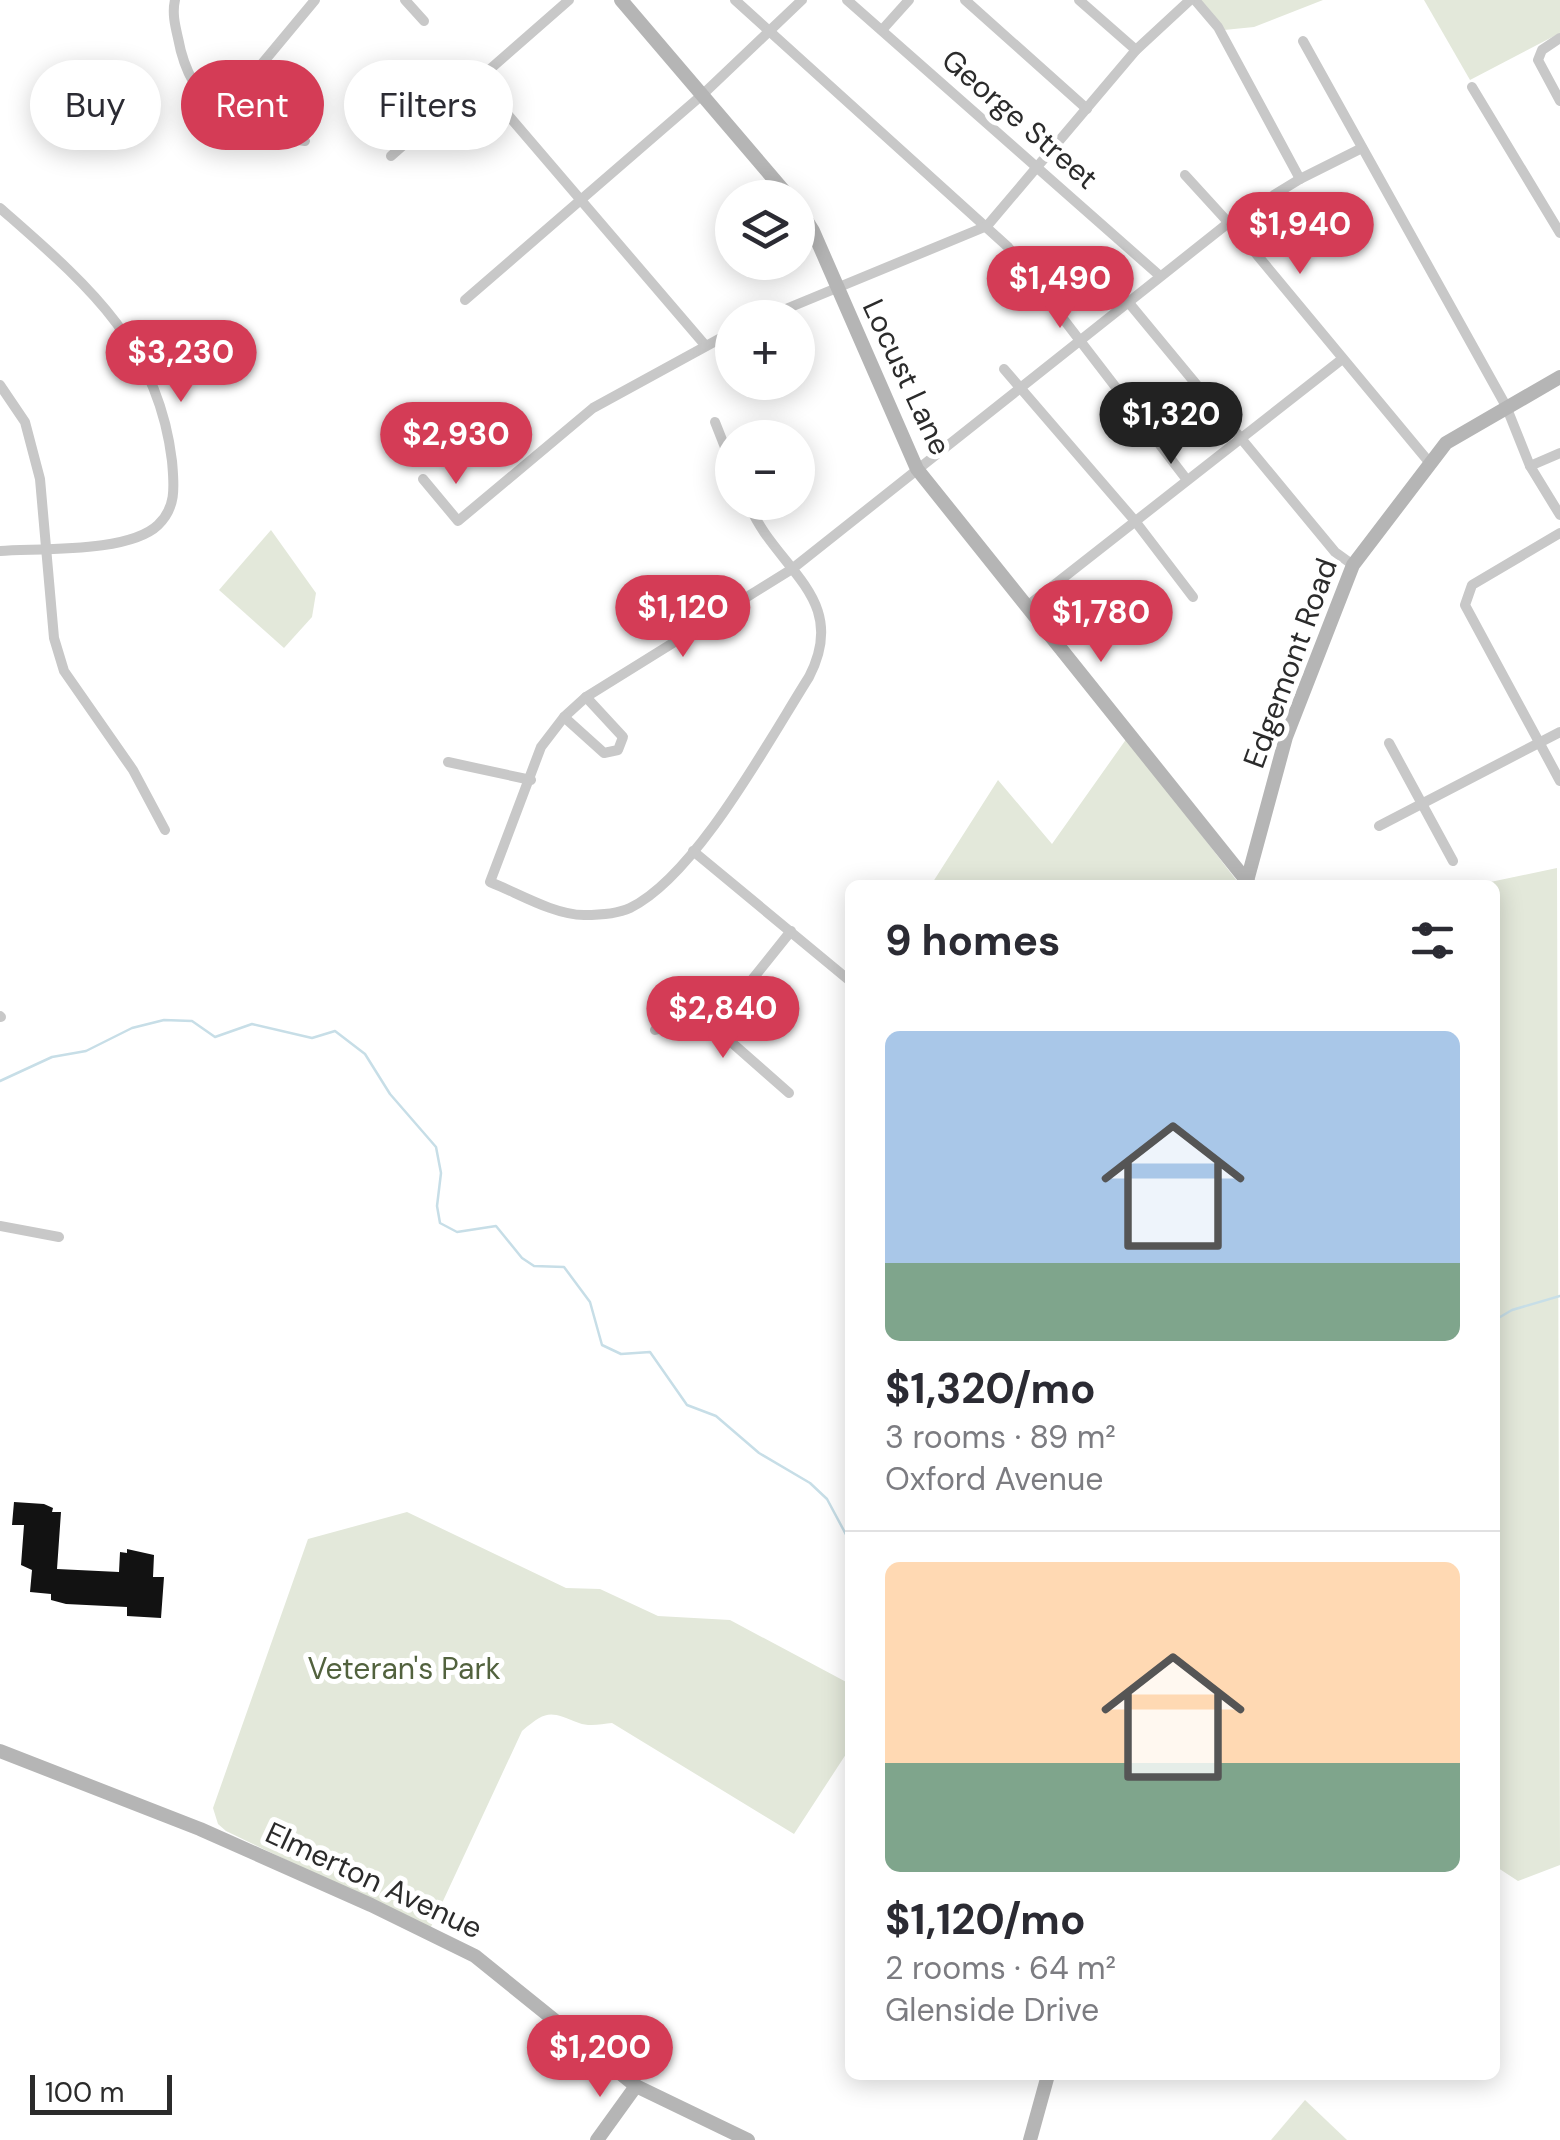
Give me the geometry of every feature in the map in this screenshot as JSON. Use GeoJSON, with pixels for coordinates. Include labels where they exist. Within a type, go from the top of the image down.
{"type":"FeatureCollection","features":[{"type":"Feature","properties":{"kind":"street"},"geometry":{"type":"LineString","coordinates":[[265,60],[314,0]]}},
{"type":"Feature","properties":{"kind":"street"},"geometry":{"type":"LineString","coordinates":[[405,0],[424,21]]}},
{"type":"Feature","properties":{"kind":"street"},"geometry":{"type":"LineString","coordinates":[[501,60],[569,0]]}},
{"type":"Feature","properties":{"kind":"street"},"geometry":{"type":"LineString","coordinates":[[621,0],[775,180]]}},
{"type":"Feature","properties":{"kind":"street"},"geometry":{"type":"LineString","coordinates":[[734,0],[1008,247],[1187,480]]}},
{"type":"Feature","properties":{"kind":"street"},"geometry":{"type":"LineString","coordinates":[[465,300],[702,95],[802,0]]}},
{"type":"Feature","properties":{"kind":"street","name":"George Street"},"geometry":{"type":"LineString","coordinates":[[847,0],[1160,276]]}},
{"type":"Feature","properties":{"kind":"street"},"geometry":{"type":"LineString","coordinates":[[882,30],[909,0]]}},
{"type":"Feature","properties":{"kind":"street"},"geometry":{"type":"LineString","coordinates":[[965,0],[1087,109]]}},
{"type":"Feature","properties":{"kind":"street"},"geometry":{"type":"LineString","coordinates":[[1079,0],[1136,50]]}},
{"type":"Feature","properties":{"kind":"street"},"geometry":{"type":"LineString","coordinates":[[807,300],[986,226],[1136,50],[1192,0],[1218,27],[1300,179]]}},
{"type":"Feature","properties":{"kind":"street"},"geometry":{"type":"LineString","coordinates":[[174,5],[184,60]]}},
{"type":"Feature","properties":{"kind":"street"},"geometry":{"type":"LineString","coordinates":[[1560,38],[1538,55],[1560,101]]}},
{"type":"Feature","properties":{"kind":"street"},"geometry":{"type":"LineString","coordinates":[[1303,42],[1506,406],[1530,466],[1560,515]]}},
{"type":"Feature","properties":{"kind":"street"},"geometry":{"type":"LineString","coordinates":[[1472,87],[1560,231]]}},
{"type":"Feature","properties":{"kind":"street"},"geometry":{"type":"LineString","coordinates":[[513,122],[705,346]]}},
{"type":"Feature","properties":{"kind":"street"},"geometry":{"type":"LineString","coordinates":[[755,520],[792,569],[818,604],[824,633],[820,655],[724,812],[693,852],[651,893],[629,908],[580,916],[490,882],[541,748],[564,717],[586,697],[792,569],[1226,224],[1300,179],[1362,148]]}},
{"type":"Feature","properties":{"kind":"street"},"geometry":{"type":"LineString","coordinates":[[392,156],[399,150]]}},
{"type":"Feature","properties":{"kind":"street"},"geometry":{"type":"LineString","coordinates":[[1185,175],[1248,244],[1340,360],[1429,462]]}},
{"type":"Feature","properties":{"kind":"street"},"geometry":{"type":"LineString","coordinates":[[0,208],[92,289],[120,323],[145,369],[169,435],[176,496],[158,526],[130,540],[0,550]]}},
{"type":"Feature","properties":{"kind":"street","name":"Locust Lane"},"geometry":{"type":"LineString","coordinates":[[815,236],[917,470],[1247,880]]}},
{"type":"Feature","properties":{"kind":"street"},"geometry":{"type":"LineString","coordinates":[[1129,303],[1334,552],[1352,565]]}},
{"type":"Feature","properties":{"kind":"street"},"geometry":{"type":"LineString","coordinates":[[422,479],[458,520],[593,408],[715,341]]}},
{"type":"Feature","properties":{"kind":"street"},"geometry":{"type":"LineString","coordinates":[[1026,606],[1340,360]]}},
{"type":"Feature","properties":{"kind":"street"},"geometry":{"type":"LineString","coordinates":[[1004,369],[1135,521],[1193,597]]}},
{"type":"Feature","properties":{"kind":"street","name":"Edgemont Road"},"geometry":{"type":"LineString","coordinates":[[1250,880],[1286,737],[1352,565],[1446,444],[1560,377]]}},
{"type":"Feature","properties":{"kind":"street"},"geometry":{"type":"LineString","coordinates":[[0,385],[25,422],[40,479],[54,638],[64,672],[133,770],[165,830]]}},
{"type":"Feature","properties":{"kind":"street"},"geometry":{"type":"LineString","coordinates":[[1530,466],[1560,453]]}},
{"type":"Feature","properties":{"kind":"street"},"geometry":{"type":"LineString","coordinates":[[1560,533],[1472,585],[1465,605],[1560,781]]}},
{"type":"Feature","properties":{"kind":"street"},"geometry":{"type":"LineString","coordinates":[[564,717],[604,753],[618,750],[623,737],[619,729],[586,697]]}},
{"type":"Feature","properties":{"kind":"street"},"geometry":{"type":"LineString","coordinates":[[1379,826],[1560,732]]}},
{"type":"Feature","properties":{"kind":"street"},"geometry":{"type":"LineString","coordinates":[[1389,743],[1453,861]]}},
{"type":"Feature","properties":{"kind":"street"},"geometry":{"type":"LineString","coordinates":[[448,762],[531,780]]}},
{"type":"Feature","properties":{"kind":"street"},"geometry":{"type":"LineString","coordinates":[[693,852],[845,977]]}},
{"type":"Feature","properties":{"kind":"street"},"geometry":{"type":"LineString","coordinates":[[714,1027],[791,931]]}},
{"type":"Feature","properties":{"kind":"street"},"geometry":{"type":"LineString","coordinates":[[655,1030],[691,1021],[714,1027],[789,1093]]}},
{"type":"Feature","properties":{"kind":"street"},"geometry":{"type":"LineString","coordinates":[[0,1226],[60,1237]]}},
{"type":"Feature","properties":{"kind":"street","name":"Elmerton Avenue"},"geometry":{"type":"LineString","coordinates":[[0,1751],[200,1829],[475,1956],[636,2086],[748,2140]]}},
{"type":"Feature","properties":{"kind":"street"},"geometry":{"type":"LineString","coordinates":[[1030,2140],[1047,2080]]}},
{"type":"Feature","properties":{"kind":"street"},"geometry":{"type":"LineString","coordinates":[[597,2140],[636,2086]]}},
{"type":"Feature","properties":{"kind":"green space"},"geometry":{"type":"Polygon","coordinates":[[[1200,0],[1323,0],[1254,27],[1224,30],[1200,0]]]}},
{"type":"Feature","properties":{"kind":"green space"},"geometry":{"type":"Polygon","coordinates":[[[1424,0],[1560,0],[1560,33],[1470,80],[1424,0]]]}},
{"type":"Feature","properties":{"kind":"green space"},"geometry":{"type":"Polygon","coordinates":[[[271,530],[316,593],[312,617],[284,648],[219,590],[271,530]]]}},
{"type":"Feature","properties":{"kind":"green space"},"geometry":{"type":"Polygon","coordinates":[[[1127,738],[1236,880],[934,880],[998,780],[1052,844],[1127,738]]]}},
{"type":"Feature","properties":{"kind":"green space"},"geometry":{"type":"Polygon","coordinates":[[[1557,868],[1560,1865],[1518,1881],[1500,1869],[1500,880],[1557,868]]]}},
{"type":"Feature","properties":{"kind":"green space","name":"Veteran's Park"},"geometry":{"type":"Polygon","coordinates":[[[407,1512],[566,1588],[600,1589],[658,1616],[730,1620],[845,1681],[845,1756],[794,1834],[612,1723],[587,1725],[549,1715],[538,1719],[522,1731],[430,1929],[218,1824],[213,1808],[308,1539],[407,1512]]]}},
{"type":"Feature","properties":{"kind":"green space"},"geometry":{"type":"Polygon","coordinates":[[[1305,2100],[1347,2140],[1271,2140],[1305,2100]]]}},
{"type":"Feature","properties":{"kind":"building"},"geometry":{"type":"Polygon","coordinates":[[[14,1502],[44,1504],[53,1508],[52,1512],[61,1512],[57,1569],[119,1572],[120,1552],[127,1553],[127,1549],[154,1555],[153,1577],[164,1577],[161,1618],[127,1616],[127,1607],[66,1604],[51,1600],[51,1594],[30,1592],[32,1570],[21,1565],[24,1525],[12,1525],[14,1502]]]}},
{"type":"Feature","properties":{"kind":"waterway"},"geometry":{"type":"LineString","coordinates":[[0,1081],[52,1057],[86,1051],[132,1028],[164,1020],[192,1021],[215,1037],[252,1024],[312,1038],[335,1031],[365,1054],[390,1094],[436,1147],[441,1173],[437,1206],[440,1223],[457,1232],[496,1226],[522,1258],[534,1266],[564,1267],[590,1302],[602,1345],[621,1354],[650,1352],[687,1405],[716,1416],[759,1453],[810,1483],[827,1499],[845,1533]]}},
{"type":"Feature","properties":{"kind":"waterway"},"geometry":{"type":"LineString","coordinates":[[1500,1317],[1560,1296]]}}]}
